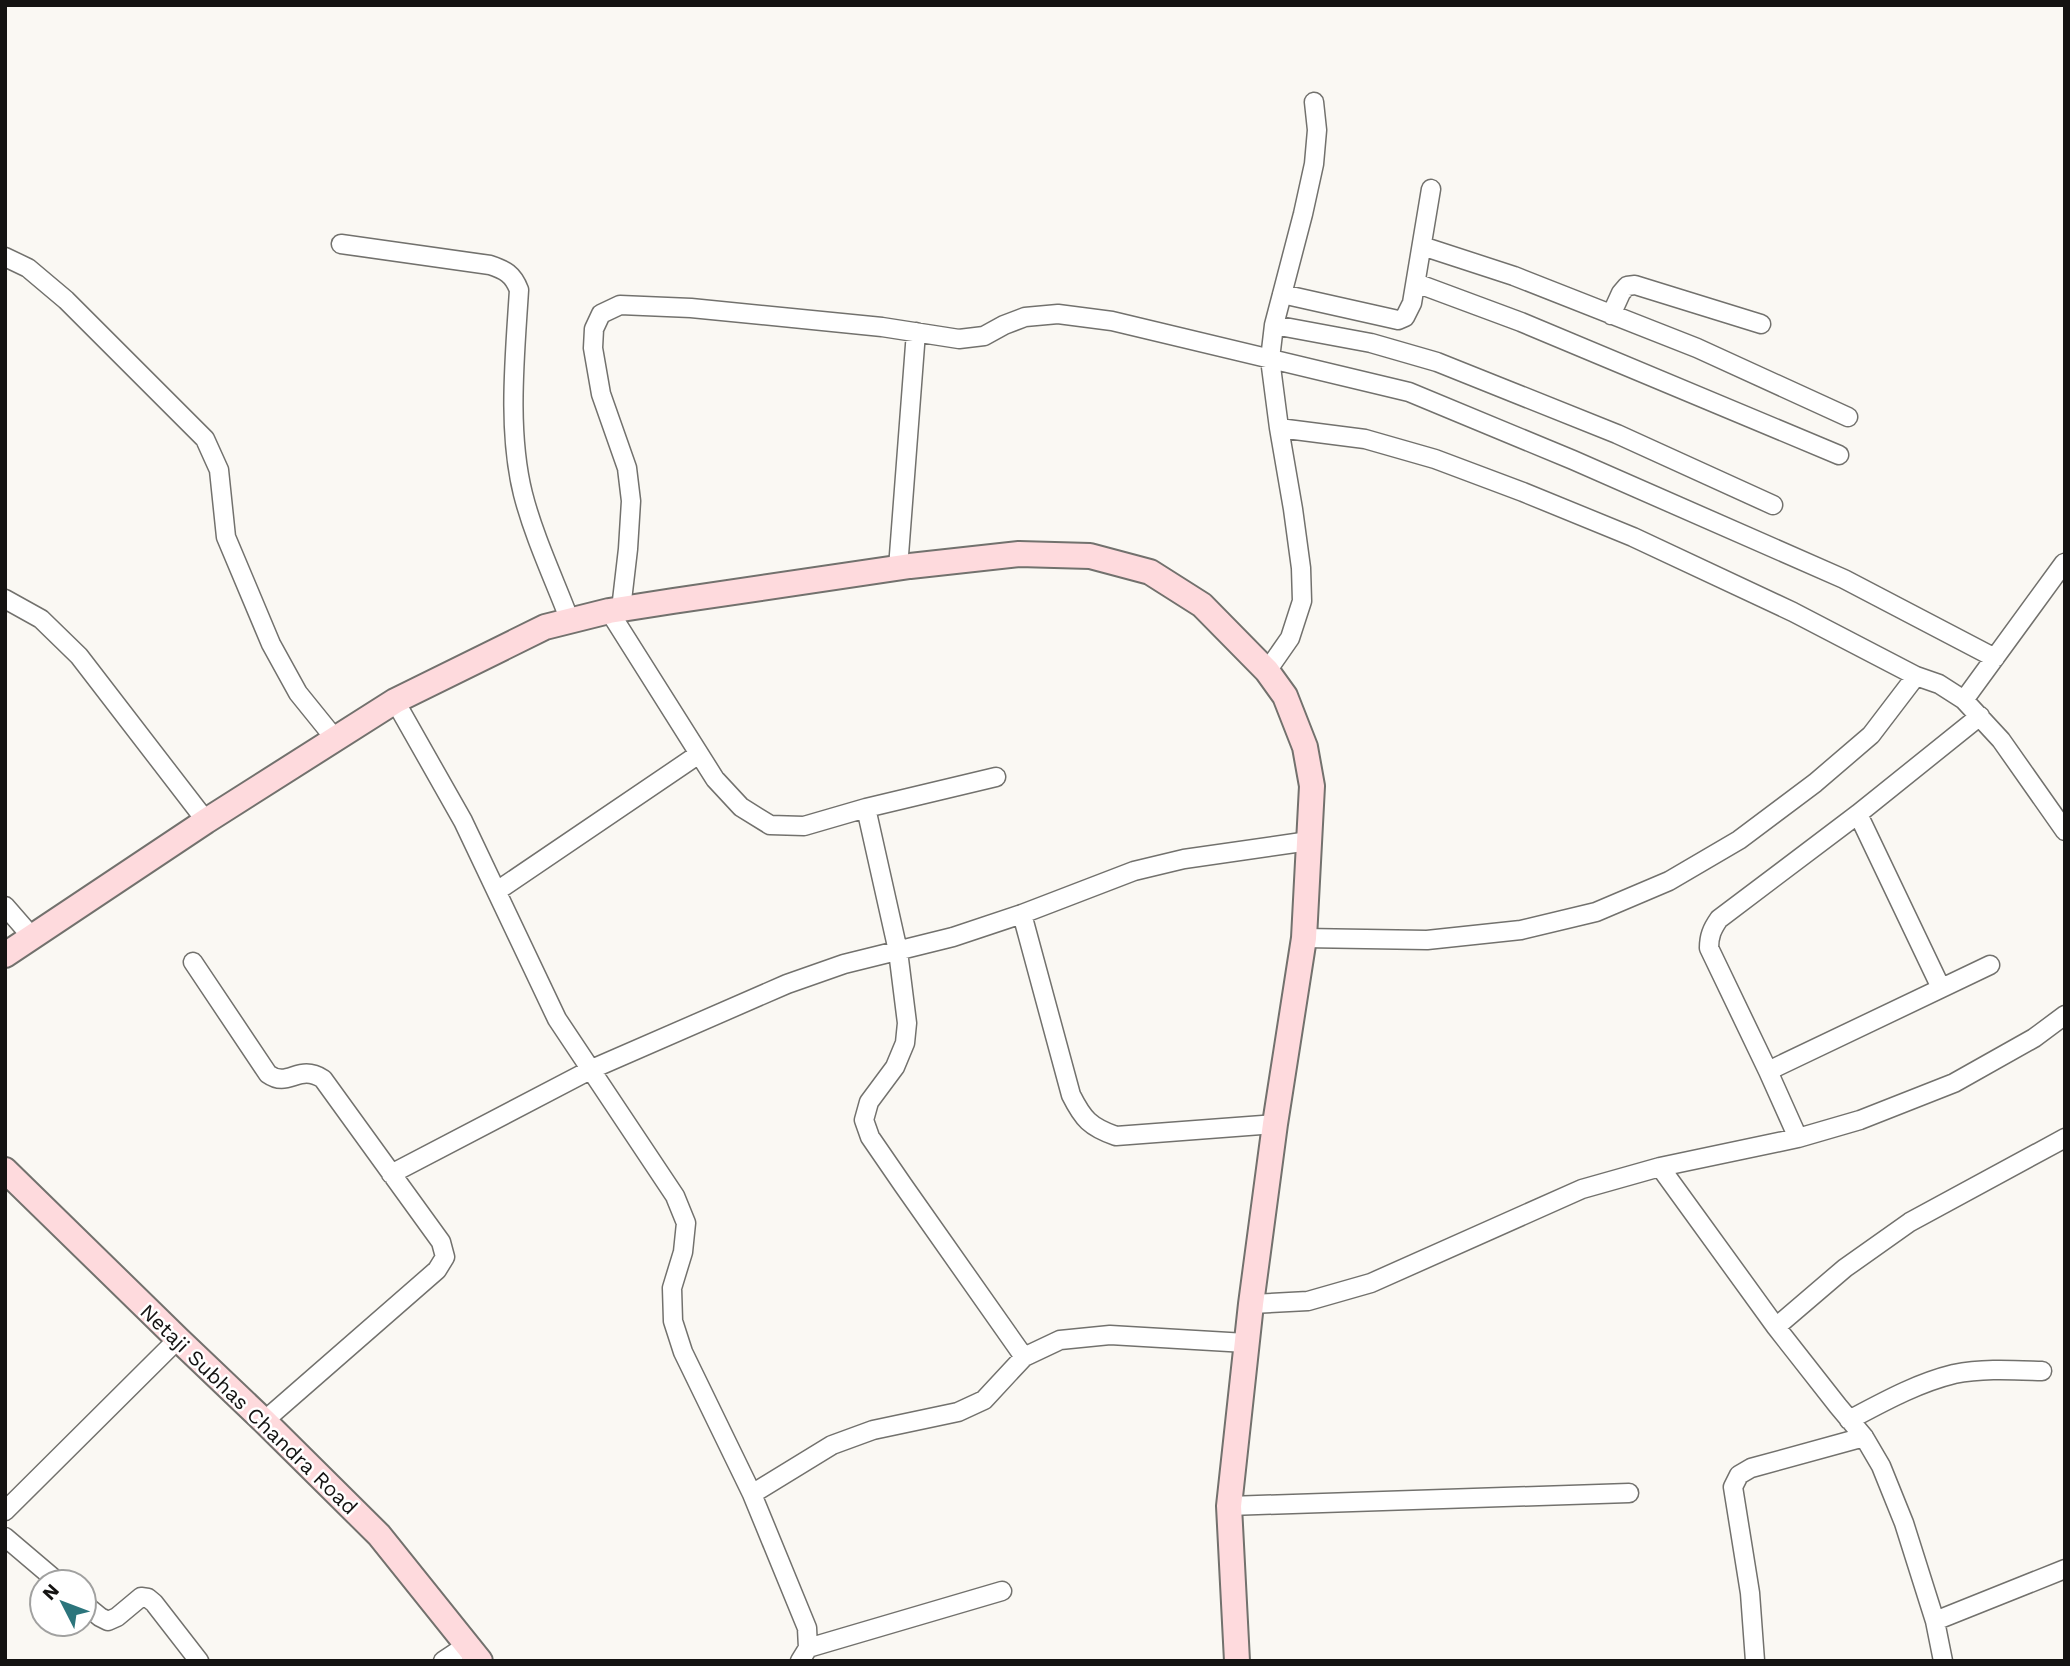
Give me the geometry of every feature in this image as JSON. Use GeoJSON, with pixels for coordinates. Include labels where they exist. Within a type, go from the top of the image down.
{"type":"FeatureCollection","features":[{"type":"Feature","properties":{"kind":"street"},"geometry":{"type":"LineString","coordinates":[[1267,671],[1290,638],[1302,601],[1301,568],[1270,359],[1274,325],[1314,164],[1317,130],[1314,102]]}},
{"type":"Feature","properties":{"kind":"street"},"geometry":{"type":"LineString","coordinates":[[1282,294],[1398,320],[1405,317],[1409,313],[1416,282],[1432,189]]}},
{"type":"Feature","properties":{"kind":"street"},"geometry":{"type":"LineString","coordinates":[[341,244],[490,265],[513,276],[519,290],[514,376],[515,438],[523,494],[570,621]]}},
{"type":"Feature","properties":{"kind":"street"},"geometry":{"type":"LineString","coordinates":[[1422,246],[1514,276],[1696,348],[1848,417]]}},
{"type":"Feature","properties":{"kind":"street"},"geometry":{"type":"LineString","coordinates":[[5,257],[28,268],[66,300],[205,439],[219,470],[226,537],[271,644],[299,693],[336,740]]}},
{"type":"Feature","properties":{"kind":"street"},"geometry":{"type":"LineString","coordinates":[[1416,282],[1839,455]]}},
{"type":"Feature","properties":{"kind":"street"},"geometry":{"type":"LineString","coordinates":[[1611,315],[1621,293],[1627,286],[1635,285],[1762,324]]}},
{"type":"Feature","properties":{"kind":"street"},"geometry":{"type":"LineString","coordinates":[[996,777],[866,808],[804,826],[770,825],[741,807],[715,779],[615,610],[628,549],[631,501],[627,468],[601,394],[593,348],[594,329],[601,314],[620,305],[679,308],[795,318],[960,339],[984,336],[1025,317],[1058,314],[1112,321],[1349,376],[1409,392],[1466,414],[1844,579],[1995,658]]}},
{"type":"Feature","properties":{"kind":"street"},"geometry":{"type":"LineString","coordinates":[[1274,325],[1371,343],[1437,362],[1617,434],[1773,505]]}},
{"type":"Feature","properties":{"kind":"street"},"geometry":{"type":"LineString","coordinates":[[898,568],[916,332]]}},
{"type":"Feature","properties":{"kind":"street"},"geometry":{"type":"LineString","coordinates":[[1279,428],[1365,439],[1435,459],[1523,492],[1633,537],[1793,612],[1916,676],[1939,684],[1964,700],[2001,740],[2065,831]]}},
{"type":"Feature","properties":{"kind":"street"},"geometry":{"type":"LineString","coordinates":[[5,955],[206,821],[395,701],[545,627],[615,610],[898,568],[1019,554],[1090,556],[1150,572],[1202,605],[1267,671],[1285,696],[1305,747],[1312,786],[1304,938],[1251,1304],[1229,1506],[1237,1661]]}},
{"type":"Feature","properties":{"kind":"street"},"geometry":{"type":"LineString","coordinates":[[1964,700],[2064,563]]}},
{"type":"Feature","properties":{"kind":"street"},"geometry":{"type":"LineString","coordinates":[[5,599],[41,619],[79,656],[206,821]]}},
{"type":"Feature","properties":{"kind":"street"},"geometry":{"type":"LineString","coordinates":[[1304,938],[1427,940],[1521,930],[1596,912],[1670,881],[1739,840],[1815,783],[1871,734],[1916,676]]}},
{"type":"Feature","properties":{"kind":"street"},"geometry":{"type":"LineString","coordinates":[[395,701],[463,821],[557,1019],[675,1196],[686,1223],[682,1252],[672,1288],[673,1321],[682,1352],[752,1494],[807,1628],[804,1654],[1002,1591]]}},
{"type":"Feature","properties":{"kind":"street"},"geometry":{"type":"LineString","coordinates":[[1798,1139],[1709,948],[1712,928],[1719,919],[1858,814],[1980,716]]}},
{"type":"Feature","properties":{"kind":"street"},"geometry":{"type":"LineString","coordinates":[[497,891],[699,754]]}},
{"type":"Feature","properties":{"kind":"street"},"geometry":{"type":"LineString","coordinates":[[866,808],[898,951],[906,1023],[905,1043],[895,1066],[869,1102],[864,1121],[870,1137],[902,1185],[1024,1357]]}},
{"type":"Feature","properties":{"kind":"street"},"geometry":{"type":"LineString","coordinates":[[1858,814],[1941,988]]}},
{"type":"Feature","properties":{"kind":"street"},"geometry":{"type":"LineString","coordinates":[[391,1174],[592,1069],[787,984],[844,964],[953,937],[1135,871],[1184,859],[1309,841]]}},
{"type":"Feature","properties":{"kind":"street"},"geometry":{"type":"LineString","coordinates":[[5,906],[32,937]]}},
{"type":"Feature","properties":{"kind":"street"},"geometry":{"type":"LineString","coordinates":[[1022,914],[1071,1095],[1081,1115],[1097,1129],[1116,1136],[1275,1124]]}},
{"type":"Feature","properties":{"kind":"street"},"geometry":{"type":"LineString","coordinates":[[193,962],[268,1074],[276,1079],[304,1072],[314,1073],[323,1079],[441,1242],[445,1257],[438,1270],[264,1421]]}},
{"type":"Feature","properties":{"kind":"street"},"geometry":{"type":"LineString","coordinates":[[1768,1071],[1990,965]]}},
{"type":"Feature","properties":{"kind":"street"},"geometry":{"type":"LineString","coordinates":[[1251,1304],[1308,1301],[1371,1283],[1582,1189],[1660,1167],[1798,1139],[1860,1120],[1954,1083],[2034,1038],[2065,1015]]}},
{"type":"Feature","properties":{"kind":"street"},"geometry":{"type":"LineString","coordinates":[[1776,1327],[1845,1268],[1910,1222],[2065,1138]]}},
{"type":"Feature","properties":{"kind":"street"},"geometry":{"type":"LineString","coordinates":[[1660,1167],[1776,1327],[1864,1437],[1881,1466],[1904,1523],[1935,1621],[1943,1661]]}},
{"type":"Feature","properties":{"kind":"street","name":"Netaji Subhas Chandra Road"},"geometry":{"type":"LineString","coordinates":[[5,1170],[379,1535],[473,1653]]}},
{"type":"Feature","properties":{"kind":"street"},"geometry":{"type":"LineString","coordinates":[[752,1494],[832,1445],[873,1430],[958,1412],[984,1400],[1024,1357],[1060,1340],[1110,1335],[1246,1343]]}},
{"type":"Feature","properties":{"kind":"street"},"geometry":{"type":"LineString","coordinates":[[5,1511],[178,1339]]}},
{"type":"Feature","properties":{"kind":"street"},"geometry":{"type":"LineString","coordinates":[[1849,1420],[1915,1386],[1955,1374],[1985,1370],[2042,1370]]}},
{"type":"Feature","properties":{"kind":"street"},"geometry":{"type":"LineString","coordinates":[[1755,1661],[1750,1593],[1733,1488],[1740,1475],[1751,1468],[1864,1437]]}},
{"type":"Feature","properties":{"kind":"street"},"geometry":{"type":"LineString","coordinates":[[1229,1506],[1629,1493]]}},
{"type":"Feature","properties":{"kind":"street"},"geometry":{"type":"LineString","coordinates":[[5,1537],[42,1568]]}},
{"type":"Feature","properties":{"kind":"street"},"geometry":{"type":"LineString","coordinates":[[1935,1621],[2065,1569]]}},
{"type":"Feature","properties":{"kind":"street"},"geometry":{"type":"LineString","coordinates":[[98,1615],[108,1621],[141,1597],[148,1598],[199,1661]]}},
{"type":"Feature","properties":{"kind":"street"},"geometry":{"type":"LineString","coordinates":[[443,1661],[473,1653]]}}]}
